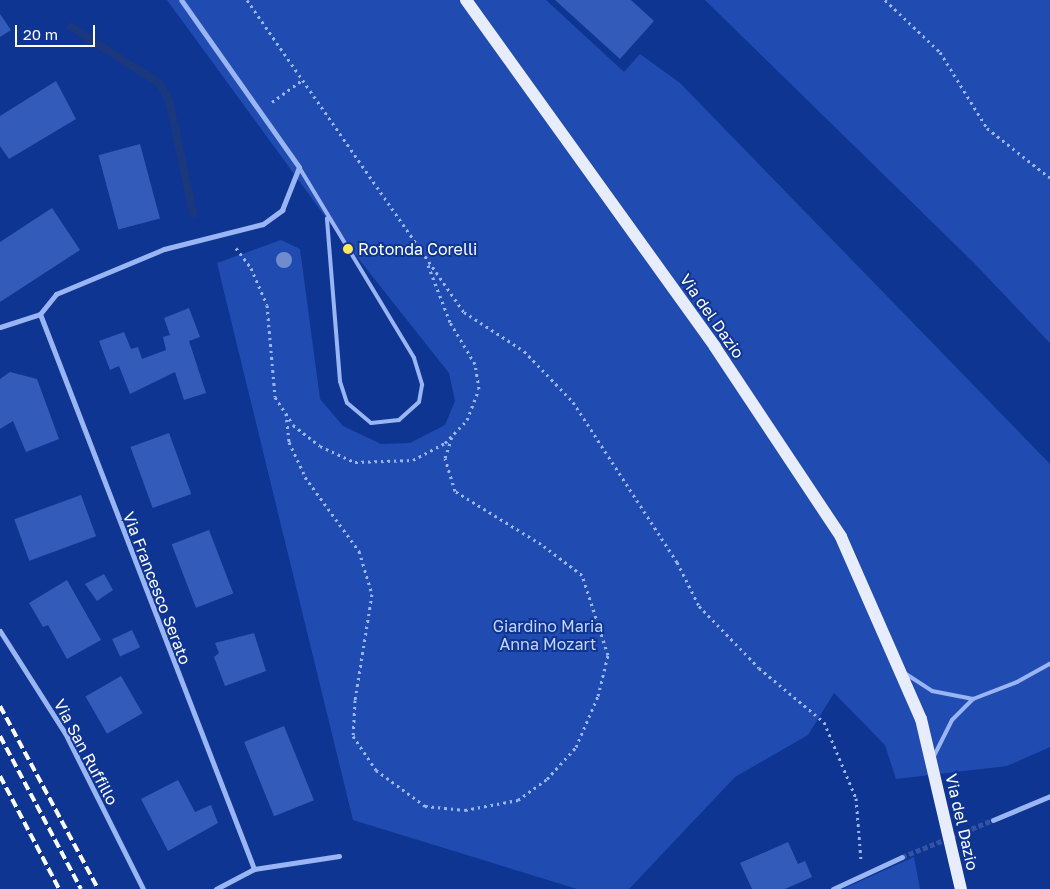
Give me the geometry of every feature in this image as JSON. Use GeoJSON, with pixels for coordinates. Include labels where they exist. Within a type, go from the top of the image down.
{"type":"FeatureCollection","features":[{"type":"Feature","properties":{"kind":"main road","name":"Via del Dazio"},"geometry":{"type":"LineString","coordinates":[[466,0],[715,348],[841,537],[921,719],[961,889]]}},
{"type":"Feature","properties":{"kind":"street"},"geometry":{"type":"LineString","coordinates":[[0,327],[40,314],[56,294],[164,250],[263,224],[282,210],[299,167],[181,0]]}},
{"type":"Feature","properties":{"kind":"street","name":"Via Francesco Serato"},"geometry":{"type":"LineString","coordinates":[[40,314],[254,869]]}},
{"type":"Feature","properties":{"kind":"street","name":"Via San Ruffillo"},"geometry":{"type":"LineString","coordinates":[[0,631],[65,733],[143,889]]}},
{"type":"Feature","properties":{"kind":"street"},"geometry":{"type":"LineString","coordinates":[[993,820],[1050,796]]}},
{"type":"Feature","properties":{"kind":"street"},"geometry":{"type":"LineString","coordinates":[[216,889],[254,869],[339,856]]}},
{"type":"Feature","properties":{"kind":"street"},"geometry":{"type":"LineString","coordinates":[[833,889],[902,858]]}},
{"type":"Feature","properties":{"kind":"lane"},"geometry":{"type":"LineString","coordinates":[[299,167],[327,218],[414,358],[422,385],[419,402],[409,415],[399,420],[371,423],[347,403],[340,381],[327,218]]}},
{"type":"Feature","properties":{"kind":"lane","name":"Via del Dazio"},"geometry":{"type":"LineString","coordinates":[[931,762],[952,720],[973,698],[1017,682],[1050,664]]}},
{"type":"Feature","properties":{"kind":"lane","name":"Via del Dazio"},"geometry":{"type":"LineString","coordinates":[[899,669],[932,691],[973,698]]}},
{"type":"Feature","properties":{"kind":"path"},"geometry":{"type":"LineString","coordinates":[[248,0],[426,260],[464,312],[524,351],[573,402],[676,562],[698,606],[759,668],[824,722],[856,798],[863,875]]}},
{"type":"Feature","properties":{"kind":"path"},"geometry":{"type":"LineString","coordinates":[[885,0],[940,52],[987,128],[1050,178]]}},
{"type":"Feature","properties":{"kind":"path"},"geometry":{"type":"LineString","coordinates":[[282,94],[302,80]]}},
{"type":"Feature","properties":{"kind":"path"},"geometry":{"type":"LineString","coordinates":[[237,252],[251,268],[266,305],[275,397],[293,425],[320,446],[355,462],[413,460],[452,436],[467,420],[479,389],[475,364],[448,317],[426,260]]}},
{"type":"Feature","properties":{"kind":"path"},"geometry":{"type":"LineString","coordinates":[[286,413],[289,442],[306,477],[359,551],[372,594],[354,700],[353,736],[376,770],[425,806],[465,810],[518,800],[547,779],[576,746],[598,696],[608,655],[582,575],[541,544],[454,491],[445,458],[452,436]]}},
{"type":"Feature","properties":{"kind":"green space","name":"Giardino Maria Anna Mozart"},"geometry":{"type":"Polygon","coordinates":[[[167,0],[546,0],[624,72],[640,54],[680,83],[1050,464],[1050,747],[1007,766],[896,779],[885,745],[834,693],[808,735],[735,777],[629,889],[577,889],[353,820],[217,263],[281,240],[300,249],[320,399],[343,426],[381,444],[410,443],[445,425],[455,401],[449,373],[327,219],[167,0]]]}},
{"type":"Feature","properties":{"kind":"green space"},"geometry":{"type":"Polygon","coordinates":[[[705,0],[1050,0],[1050,343],[973,262],[705,0]]]}},
{"type":"Feature","properties":{"kind":"green space"},"geometry":{"type":"Polygon","coordinates":[[[914,857],[920,889],[843,889],[914,857]]]}},
{"type":"Feature","properties":{"kind":"building"},"geometry":{"type":"Polygon","coordinates":[[[555,0],[631,0],[654,21],[620,59],[555,0]]]}},
{"type":"Feature","properties":{"kind":"building"},"geometry":{"type":"Polygon","coordinates":[[[0,14],[11,30],[0,37],[0,14]]]}},
{"type":"Feature","properties":{"kind":"building"},"geometry":{"type":"Polygon","coordinates":[[[56,81],[76,119],[9,159],[0,146],[0,116],[56,81]]]}},
{"type":"Feature","properties":{"kind":"building"},"geometry":{"type":"Polygon","coordinates":[[[140,144],[160,218],[118,230],[98,155],[140,144]]]}},
{"type":"Feature","properties":{"kind":"building"},"geometry":{"type":"Polygon","coordinates":[[[52,208],[80,250],[0,302],[0,242],[52,208]]]}},
{"type":"Feature","properties":{"kind":"building"},"geometry":{"type":"Polygon","coordinates":[[[189,308],[200,337],[189,341],[206,393],[184,400],[175,372],[130,394],[119,366],[110,370],[99,341],[124,332],[131,349],[138,347],[142,359],[166,350],[163,337],[170,335],[164,318],[189,308]]]}},
{"type":"Feature","properties":{"kind":"building"},"geometry":{"type":"Polygon","coordinates":[[[10,372],[37,379],[59,439],[26,452],[13,421],[0,429],[0,379],[10,372]]]}},
{"type":"Feature","properties":{"kind":"building"},"geometry":{"type":"Polygon","coordinates":[[[169,433],[191,494],[153,508],[130,447],[169,433]]]}},
{"type":"Feature","properties":{"kind":"building"},"geometry":{"type":"Polygon","coordinates":[[[81,495],[96,536],[29,561],[14,519],[81,495]]]}},
{"type":"Feature","properties":{"kind":"building"},"geometry":{"type":"Polygon","coordinates":[[[209,530],[233,593],[196,608],[172,544],[209,530]]]}},
{"type":"Feature","properties":{"kind":"building"},"geometry":{"type":"Polygon","coordinates":[[[104,574],[113,590],[97,601],[85,584],[104,574]]]}},
{"type":"Feature","properties":{"kind":"building"},"geometry":{"type":"Polygon","coordinates":[[[67,580],[101,640],[67,659],[48,625],[43,627],[29,603],[67,580]]]}},
{"type":"Feature","properties":{"kind":"building"},"geometry":{"type":"Polygon","coordinates":[[[132,630],[140,647],[120,657],[112,639],[132,630]]]}},
{"type":"Feature","properties":{"kind":"building"},"geometry":{"type":"Polygon","coordinates":[[[254,633],[266,671],[225,686],[214,657],[219,653],[215,643],[254,633]]]}},
{"type":"Feature","properties":{"kind":"building"},"geometry":{"type":"Polygon","coordinates":[[[121,676],[142,713],[107,734],[85,696],[121,676]]]}},
{"type":"Feature","properties":{"kind":"building"},"geometry":{"type":"Polygon","coordinates":[[[284,726],[314,800],[274,816],[244,742],[284,726]]]}},
{"type":"Feature","properties":{"kind":"building"},"geometry":{"type":"Polygon","coordinates":[[[178,780],[195,812],[211,805],[218,823],[168,851],[141,799],[178,780]]]}},
{"type":"Feature","properties":{"kind":"building"},"geometry":{"type":"Polygon","coordinates":[[[788,842],[798,864],[805,861],[812,877],[785,889],[752,889],[740,863],[788,842]]]}},
{"type":"Feature","properties":{"kind":"waterway"},"geometry":{"type":"LineString","coordinates":[[71,27],[159,83],[169,100],[193,213]]}},
{"type":"Feature","properties":{"kind":"tunnel"},"geometry":{"type":"LineString","coordinates":[[902,857],[993,820]]}},
{"type":"Feature","properties":{"kind":"railway"},"geometry":{"type":"LineString","coordinates":[[0,706],[98,889]]}},
{"type":"Feature","properties":{"kind":"railway"},"geometry":{"type":"LineString","coordinates":[[0,736],[81,889]]}},
{"type":"Feature","properties":{"kind":"railway"},"geometry":{"type":"LineString","coordinates":[[0,776],[59,889]]}},
{"type":"Feature","properties":{"kind":"place","name":"Rotonda Corelli"},"geometry":{"type":"Point","coordinates":[348,249]}}]}
